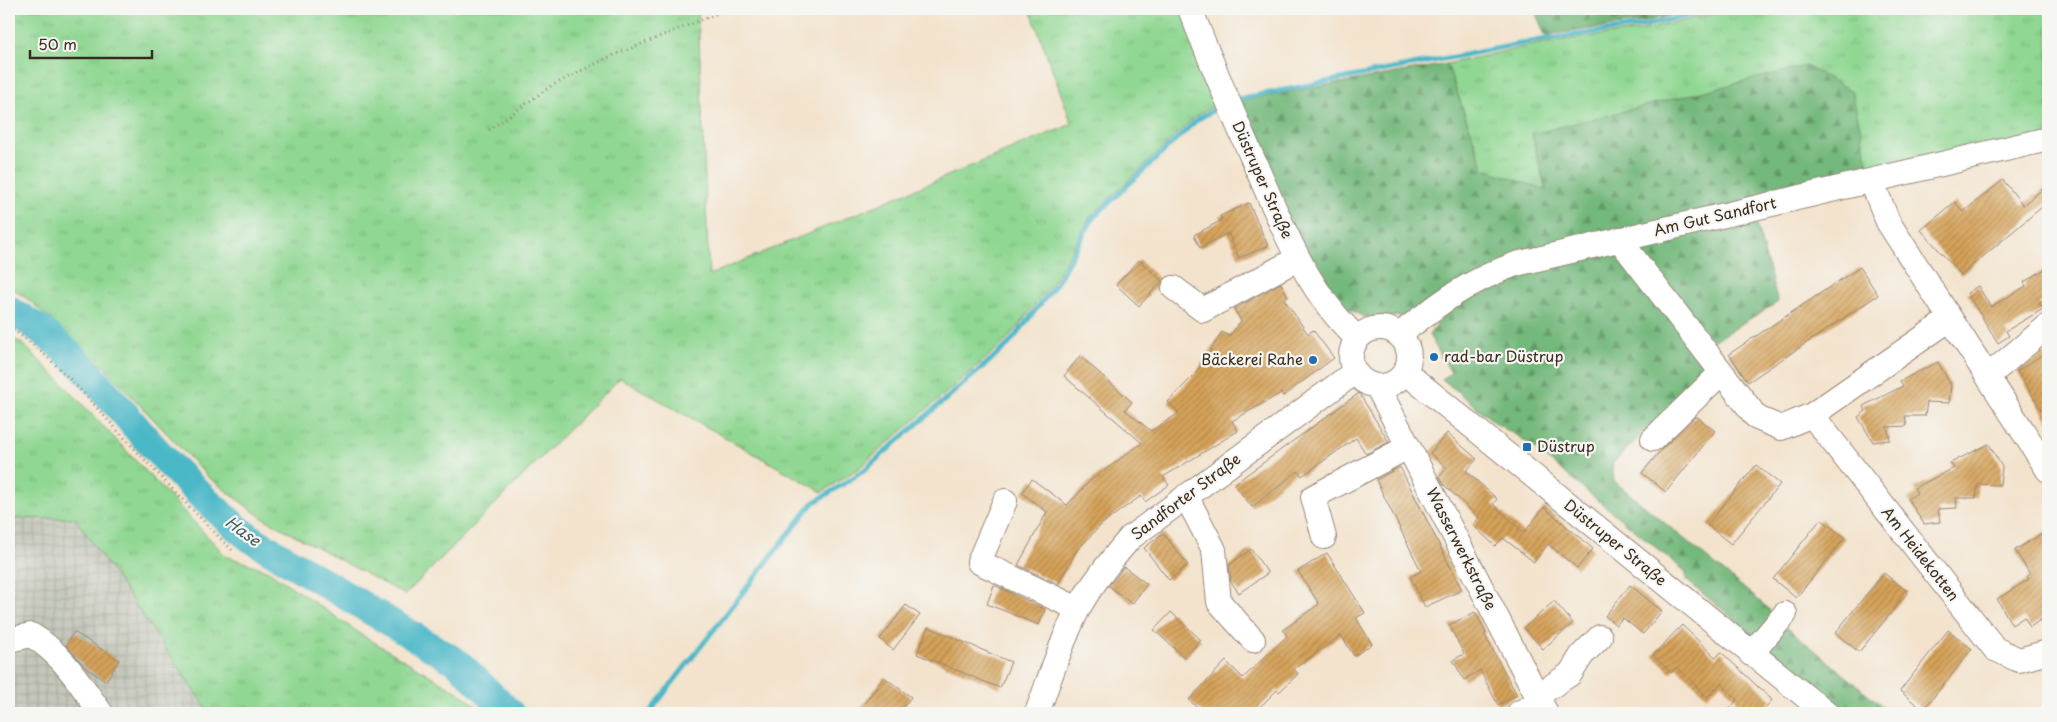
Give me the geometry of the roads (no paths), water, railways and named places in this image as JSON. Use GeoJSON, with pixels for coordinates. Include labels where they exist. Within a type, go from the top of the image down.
{"type":"FeatureCollection","features":[{"type":"Feature","properties":{"kind":"street","name":"Düstruper Straße"},"geometry":{"type":"LineString","coordinates":[[1190,9],[1296,259],[1330,311],[1357,338]]}},
{"type":"Feature","properties":{"kind":"street","name":"Am Gut Sandfort"},"geometry":{"type":"LineString","coordinates":[[1399,335],[1457,292],[1484,275],[1516,264],[1872,182],[2048,139]]}},
{"type":"Feature","properties":{"kind":"street"},"geometry":{"type":"LineString","coordinates":[[1872,182],[1888,222],[2048,470]]}},
{"type":"Feature","properties":{"kind":"street"},"geometry":{"type":"LineString","coordinates":[[1619,239],[1720,373],[1757,418],[1781,428],[1812,415],[1950,319]]}},
{"type":"Feature","properties":{"kind":"street"},"geometry":{"type":"LineString","coordinates":[[1174,288],[1203,310],[1296,259]]}},
{"type":"Feature","properties":{"kind":"street"},"geometry":{"type":"LineString","coordinates":[[1988,376],[2048,326]]}},
{"type":"Feature","properties":{"kind":"street"},"geometry":{"type":"LineString","coordinates":[[1373,328],[1391,330],[1399,335],[1404,341],[1409,356],[1405,372],[1393,383],[1377,386],[1368,384],[1355,372],[1351,354],[1357,338],[1373,328]]}},
{"type":"Feature","properties":{"kind":"street","name":"Sandforter Straße"},"geometry":{"type":"LineString","coordinates":[[1037,713],[1060,649],[1078,609],[1104,568],[1130,538],[1355,372]]}},
{"type":"Feature","properties":{"kind":"street","name":"Düstruper Straße"},"geometry":{"type":"LineString","coordinates":[[1405,372],[1826,713]]}},
{"type":"Feature","properties":{"kind":"street"},"geometry":{"type":"LineString","coordinates":[[1653,439],[1720,373]]}},
{"type":"Feature","properties":{"kind":"street","name":"Wasserwerkstraße"},"geometry":{"type":"LineString","coordinates":[[1377,386],[1541,704]]}},
{"type":"Feature","properties":{"kind":"street","name":"Am Heidekotten"},"geometry":{"type":"LineString","coordinates":[[1812,415],[1995,649],[2019,660],[2048,652]]}},
{"type":"Feature","properties":{"kind":"street"},"geometry":{"type":"LineString","coordinates":[[1324,537],[1313,497],[1408,446]]}},
{"type":"Feature","properties":{"kind":"street"},"geometry":{"type":"LineString","coordinates":[[1186,496],[1214,550],[1219,602],[1253,640]]}},
{"type":"Feature","properties":{"kind":"street"},"geometry":{"type":"LineString","coordinates":[[1005,501],[979,562],[1078,609]]}},
{"type":"Feature","properties":{"kind":"street"},"geometry":{"type":"LineString","coordinates":[[1751,654],[1785,614]]}},
{"type":"Feature","properties":{"kind":"street"},"geometry":{"type":"LineString","coordinates":[[9,640],[31,635],[49,646],[65,663],[101,713]]}},
{"type":"Feature","properties":{"kind":"street"},"geometry":{"type":"LineString","coordinates":[[1519,713],[1541,704],[1570,674],[1582,655],[1600,637]]}},
{"type":"Feature","properties":{"kind":"waterway"},"geometry":{"type":"LineString","coordinates":[[1233,100],[1546,39],[1643,26],[1717,9]]}},
{"type":"Feature","properties":{"kind":"waterway"},"geometry":{"type":"LineString","coordinates":[[649,713],[812,504],[862,472],[1009,344],[1056,284],[1093,218],[1198,119],[1224,104]]}},
{"type":"Feature","properties":{"kind":"waterway","name":"Hase"},"geometry":{"type":"LineString","coordinates":[[9,310],[49,336],[84,368],[171,466],[236,527],[250,538],[458,663],[510,713]]}},
{"type":"Feature","properties":{"kind":"place","name":"rad-bar Düstrup"},"geometry":{"type":"Point","coordinates":[1434,357]}},
{"type":"Feature","properties":{"kind":"place","name":"Bäckerei Rahe"},"geometry":{"type":"Point","coordinates":[1313,360]}},
{"type":"Feature","properties":{"kind":"place","name":"Düstrup"},"geometry":{"type":"Point","coordinates":[1527,447]}}]}
